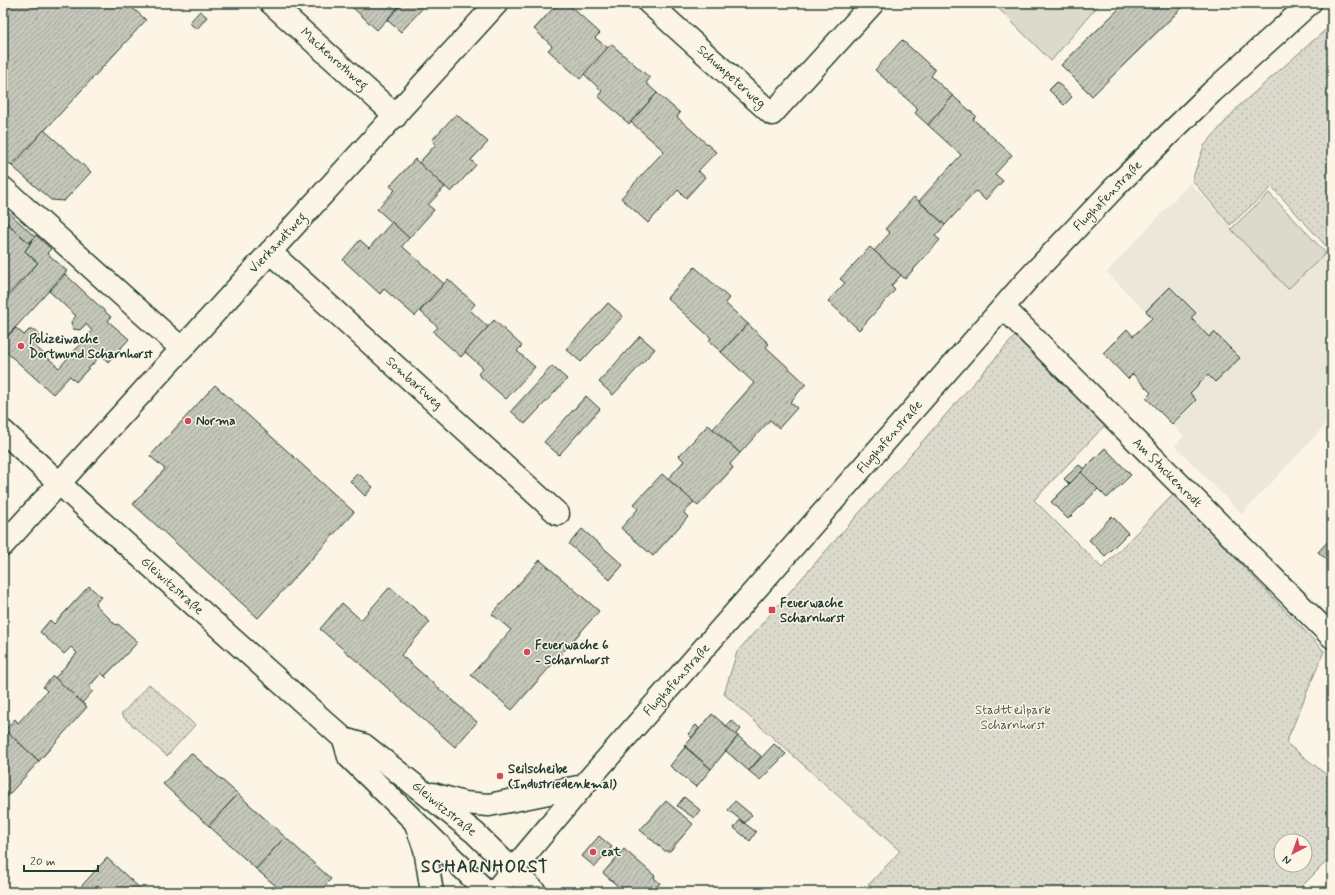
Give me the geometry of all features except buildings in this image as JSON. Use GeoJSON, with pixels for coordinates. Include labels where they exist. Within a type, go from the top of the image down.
{"type":"FeatureCollection","features":[{"type":"Feature","properties":{"kind":"street","name":"Mackenrothweg"},"geometry":{"type":"LineString","coordinates":[[271,3],[396,116]]}},
{"type":"Feature","properties":{"kind":"street","name":"Vierkandtweg"},"geometry":{"type":"LineString","coordinates":[[3,545],[59,482],[396,116],[497,3]]}},
{"type":"Feature","properties":{"kind":"street","name":"Schumpeterweg"},"geometry":{"type":"LineString","coordinates":[[649,3],[772,114],[873,3]]}},
{"type":"Feature","properties":{"kind":"street","name":"Flughafenstraße"},"geometry":{"type":"LineString","coordinates":[[494,892],[583,786],[1004,308],[1118,184],[1212,92],[1310,3]]}},
{"type":"Feature","properties":{"kind":"street"},"geometry":{"type":"LineString","coordinates":[[3,188],[182,349]]}},
{"type":"Feature","properties":{"kind":"street","name":"Sombartweg"},"geometry":{"type":"LineString","coordinates":[[270,252],[558,514]]}},
{"type":"Feature","properties":{"kind":"street","name":"Am Stuckenrodt"},"geometry":{"type":"LineString","coordinates":[[1004,308],[1332,638]]}},
{"type":"Feature","properties":{"kind":"street","name":"Gleiwitzstraße"},"geometry":{"type":"LineString","coordinates":[[3,431],[344,739],[364,745],[475,832],[535,892]]}},
{"type":"Feature","properties":{"kind":"street","name":"Gleiwitzstraße"},"geometry":{"type":"LineString","coordinates":[[344,739],[349,757],[487,892]]}},
{"type":"Feature","properties":{"kind":"street"},"geometry":{"type":"LineString","coordinates":[[421,790],[464,803],[489,805],[583,786]]}},
{"type":"Feature","properties":{"kind":"street"},"geometry":{"type":"LineString","coordinates":[[415,821],[425,849],[432,892]]}},
{"type":"Feature","properties":{"kind":"shaded area"},"geometry":{"type":"Polygon","coordinates":[[[1190,183],[1288,289],[1332,247],[1332,418],[1242,514],[1175,446],[1184,436],[1146,398],[1151,393],[1133,375],[1128,379],[1103,353],[1127,329],[1134,336],[1152,318],[1107,272],[1190,183]]]}},
{"type":"Feature","properties":{"kind":"green space"},"geometry":{"type":"Polygon","coordinates":[[[993,3],[1100,3],[1051,61],[993,3]]]}},
{"type":"Feature","properties":{"kind":"green space"},"geometry":{"type":"Polygon","coordinates":[[[1331,25],[1332,241],[1327,247],[1272,187],[1230,225],[1192,180],[1204,146],[1239,106],[1331,25]]]}},
{"type":"Feature","properties":{"kind":"green space"},"geometry":{"type":"Polygon","coordinates":[[[1269,193],[1326,253],[1288,289],[1231,229],[1269,193]]]}},
{"type":"Feature","properties":{"kind":"green space","name":"Stadtteilpark Scharnhorst"},"geometry":{"type":"Polygon","coordinates":[[[1015,336],[1106,424],[1034,500],[1102,568],[1174,494],[1324,651],[1286,743],[1332,779],[1332,856],[1296,892],[862,892],[900,851],[724,694],[737,652],[1015,336]]]}},
{"type":"Feature","properties":{"kind":"green space"},"geometry":{"type":"Polygon","coordinates":[[[149,684],[195,725],[167,756],[121,715],[149,684]]]}},
{"type":"Feature","properties":{"kind":"place","name":"Polizeiwache Dortmund Scharnhorst"},"geometry":{"type":"Point","coordinates":[21,346]}},
{"type":"Feature","properties":{"kind":"place","name":"Norma"},"geometry":{"type":"Point","coordinates":[188,421]}},
{"type":"Feature","properties":{"kind":"place","name":"Feuerwache Scharnhorst"},"geometry":{"type":"Point","coordinates":[772,610]}},
{"type":"Feature","properties":{"kind":"place","name":"Feuerwache 6 - Scharnhorst"},"geometry":{"type":"Point","coordinates":[527,652]}},
{"type":"Feature","properties":{"kind":"place","name":"Seilscheibe (Industriedenkmal)"},"geometry":{"type":"Point","coordinates":[500,776]}},
{"type":"Feature","properties":{"kind":"place","name":"eat"},"geometry":{"type":"Point","coordinates":[593,852]}},
{"type":"Feature","properties":{"kind":"district","name":"SCHARNHORST"},"geometry":{"type":"Point","coordinates":[485,867]}}]}
